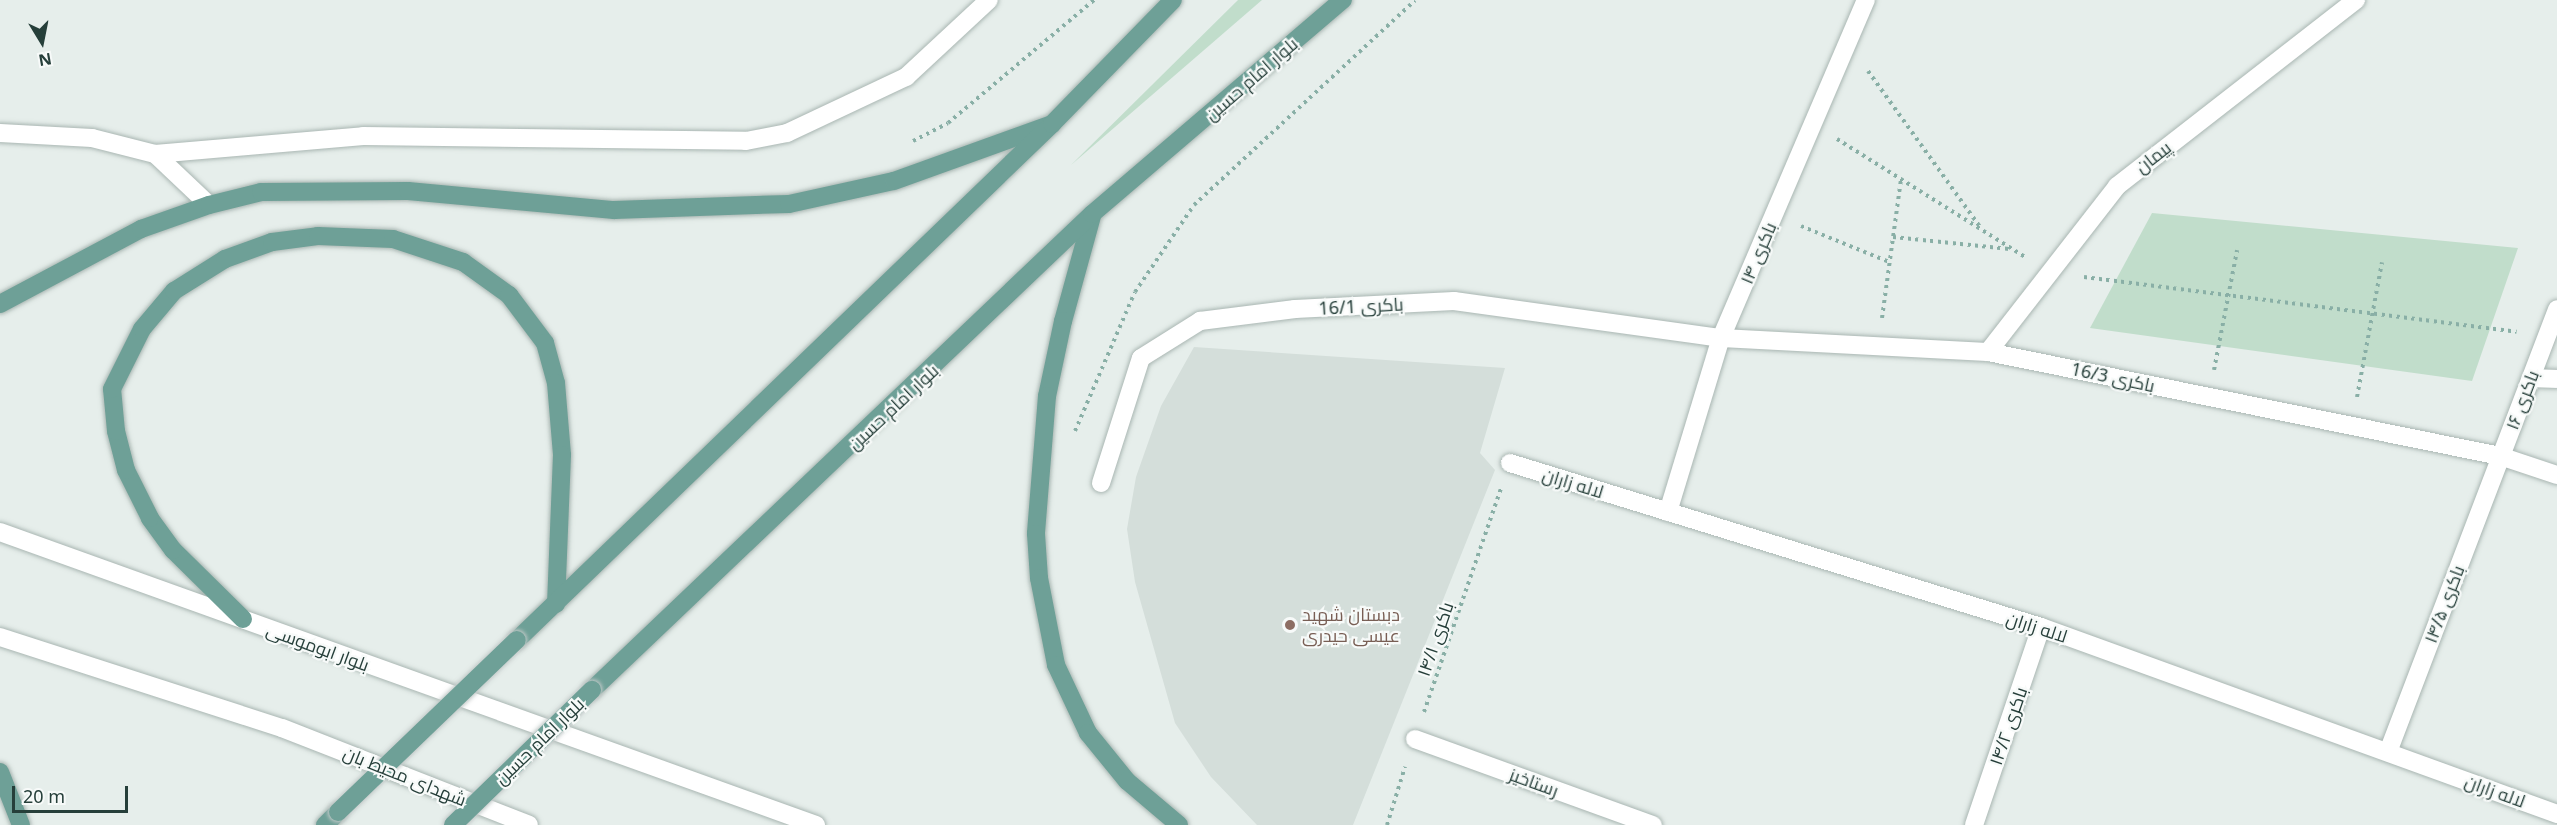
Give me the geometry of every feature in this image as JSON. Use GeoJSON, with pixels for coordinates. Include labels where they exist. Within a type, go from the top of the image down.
{"type":"FeatureCollection","features":[{"type":"Feature","properties":{"kind":"main road"},"geometry":{"type":"LineString","coordinates":[[331,819],[1052,124],[1173,0]]}},
{"type":"Feature","properties":{"kind":"main road","name":"بلوار امام حسین"},"geometry":{"type":"LineString","coordinates":[[453,825],[1092,214],[1342,0]]}},
{"type":"Feature","properties":{"kind":"main road"},"geometry":{"type":"LineString","coordinates":[[0,304],[141,229],[208,205],[261,192],[305,189],[408,191],[614,210],[789,204],[894,181],[1052,124]]}},
{"type":"Feature","properties":{"kind":"main road"},"geometry":{"type":"LineString","coordinates":[[1092,214],[1063,321],[1047,396],[1036,534],[1039,578],[1056,665],[1088,733],[1127,781],[1179,825]]}},
{"type":"Feature","properties":{"kind":"main road"},"geometry":{"type":"LineString","coordinates":[[243,619],[173,550],[150,518],[126,470],[116,430],[112,389],[141,329],[174,291],[225,259],[272,242],[318,236],[393,239],[463,262],[509,296],[545,343],[556,384],[562,455],[556,604]]}},
{"type":"Feature","properties":{"kind":"main road"},"geometry":{"type":"LineString","coordinates":[[0,772],[21,825]]}},
{"type":"Feature","properties":{"kind":"street"},"geometry":{"type":"LineString","coordinates":[[0,133],[92,138],[155,154],[363,136],[746,141],[787,133],[906,77],[988,0]]}},
{"type":"Feature","properties":{"kind":"street","name":"باکری ۱۴"},"geometry":{"type":"LineString","coordinates":[[1668,512],[1721,338],[1866,0]]}},
{"type":"Feature","properties":{"kind":"street","name":"پیمان"},"geometry":{"type":"LineString","coordinates":[[1988,352],[2116,186],[2356,0]]}},
{"type":"Feature","properties":{"kind":"street"},"geometry":{"type":"LineString","coordinates":[[155,154],[208,205]]}},
{"type":"Feature","properties":{"kind":"street","name":"باکری 16/1"},"geometry":{"type":"LineString","coordinates":[[1101,483],[1141,358],[1200,321],[1295,309],[1454,301],[1721,338]]}},
{"type":"Feature","properties":{"kind":"street","name":"باکری ۱۶"},"geometry":{"type":"LineString","coordinates":[[2500,456],[2557,309]]}},
{"type":"Feature","properties":{"kind":"street","name":"باکری 16/3"},"geometry":{"type":"LineString","coordinates":[[1721,338],[1988,352],[2500,456],[2557,475]]}},
{"type":"Feature","properties":{"kind":"street"},"geometry":{"type":"LineString","coordinates":[[2531,378],[2557,379]]}},
{"type":"Feature","properties":{"kind":"street","name":"باکری ۱۴/۵"},"geometry":{"type":"LineString","coordinates":[[2388,752],[2500,456]]}},
{"type":"Feature","properties":{"kind":"street","name":"لاله زاران"},"geometry":{"type":"LineString","coordinates":[[1510,463],[2041,627],[2557,814]]}},
{"type":"Feature","properties":{"kind":"street","name":"بلوار ابوموسی"},"geometry":{"type":"LineString","coordinates":[[0,532],[635,763],[816,825]]}},
{"type":"Feature","properties":{"kind":"street","name":"باکری ۱۴/۲"},"geometry":{"type":"LineString","coordinates":[[1974,825],[2041,627]]}},
{"type":"Feature","properties":{"kind":"street","name":"شهدای محیط بان"},"geometry":{"type":"LineString","coordinates":[[0,637],[282,728],[529,825]]}},
{"type":"Feature","properties":{"kind":"street","name":"رستاخیز"},"geometry":{"type":"LineString","coordinates":[[1415,739],[1653,825]]}},
{"type":"Feature","properties":{"kind":"path"},"geometry":{"type":"LineString","coordinates":[[1071,440],[1135,292],[1194,205],[1415,0]]}},
{"type":"Feature","properties":{"kind":"path"},"geometry":{"type":"LineString","coordinates":[[1848,42],[1983,231]]}},
{"type":"Feature","properties":{"kind":"path"},"geometry":{"type":"LineString","coordinates":[[1813,124],[2049,272],[2547,336]]}},
{"type":"Feature","properties":{"kind":"path"},"geometry":{"type":"LineString","coordinates":[[1878,346],[1902,179]]}},
{"type":"Feature","properties":{"kind":"path"},"geometry":{"type":"LineString","coordinates":[[1774,214],[1889,262]]}},
{"type":"Feature","properties":{"kind":"path"},"geometry":{"type":"LineString","coordinates":[[1893,237],[2013,249]]}},
{"type":"Feature","properties":{"kind":"path"},"geometry":{"type":"LineString","coordinates":[[2209,397],[2237,250]]}},
{"type":"Feature","properties":{"kind":"path"},"geometry":{"type":"LineString","coordinates":[[2351,426],[2382,262]]}},
{"type":"Feature","properties":{"kind":"path","name":"باکری ۱۴/۱"},"geometry":{"type":"LineString","coordinates":[[1387,825],[1510,463]]}},
{"type":"Feature","properties":{"kind":"shaded area","name":"دبستان شهید عیسی حیدری"},"geometry":{"type":"Polygon","coordinates":[[[1194,347],[1505,368],[1480,453],[1495,470],[1353,825],[1257,825],[1211,777],[1175,723],[1135,582],[1127,529],[1136,477],[1161,406],[1194,347]]]}},
{"type":"Feature","properties":{"kind":"green space"},"geometry":{"type":"Polygon","coordinates":[[[1238,0],[1262,0],[1071,165],[1238,0]]]}},
{"type":"Feature","properties":{"kind":"green space"},"geometry":{"type":"Polygon","coordinates":[[[2152,213],[2518,248],[2472,381],[2090,328],[2152,213]]]}},
{"type":"Feature","properties":{"kind":"place","name":"دبستان شهید عیسی حیدری"},"geometry":{"type":"Point","coordinates":[1290,625]}}]}
